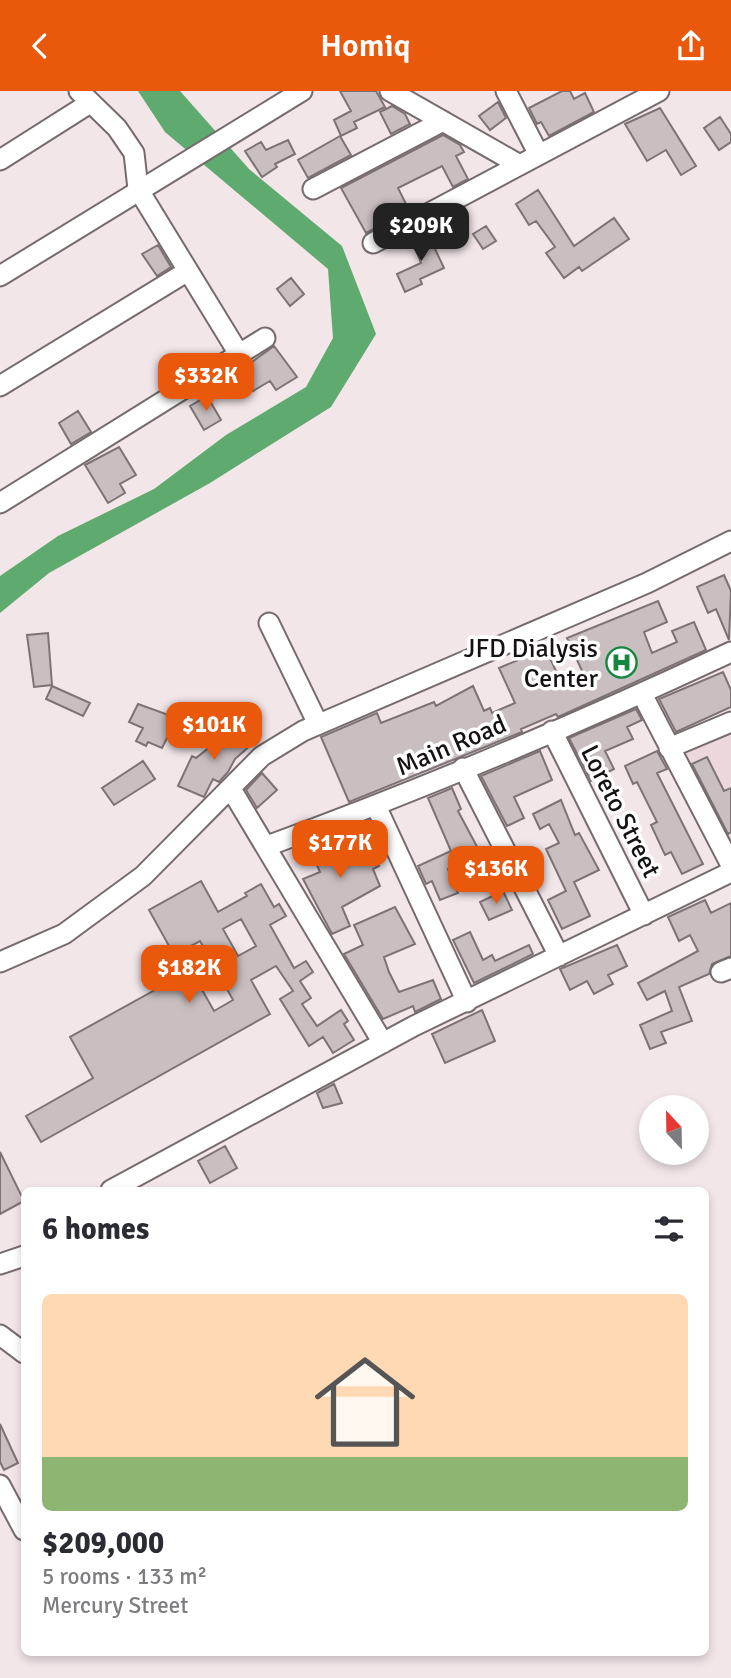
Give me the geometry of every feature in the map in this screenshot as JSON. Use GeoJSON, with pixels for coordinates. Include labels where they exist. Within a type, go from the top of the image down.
{"type":"FeatureCollection","features":[{"type":"Feature","properties":{"kind":"street"},"geometry":{"type":"LineString","coordinates":[[0,276],[138,189],[302,91]]}},
{"type":"Feature","properties":{"kind":"street"},"geometry":{"type":"LineString","coordinates":[[390,91],[518,164]]}},
{"type":"Feature","properties":{"kind":"street"},"geometry":{"type":"LineString","coordinates":[[506,91],[538,153]]}},
{"type":"Feature","properties":{"kind":"street"},"geometry":{"type":"LineString","coordinates":[[373,243],[655,92]]}},
{"type":"Feature","properties":{"kind":"street"},"geometry":{"type":"LineString","coordinates":[[0,160],[84,97],[117,128],[134,153],[138,189],[239,354]]}},
{"type":"Feature","properties":{"kind":"street"},"geometry":{"type":"LineString","coordinates":[[313,189],[443,121]]}},
{"type":"Feature","properties":{"kind":"street"},"geometry":{"type":"LineString","coordinates":[[0,386],[188,271]]}},
{"type":"Feature","properties":{"kind":"street"},"geometry":{"type":"LineString","coordinates":[[0,503],[265,338]]}},
{"type":"Feature","properties":{"kind":"street"},"geometry":{"type":"LineString","coordinates":[[0,962],[64,934],[144,876],[262,756],[318,724],[647,583],[731,541]]}},
{"type":"Feature","properties":{"kind":"street"},"geometry":{"type":"LineString","coordinates":[[269,623],[318,724]]}},
{"type":"Feature","properties":{"kind":"street","name":"Main Road"},"geometry":{"type":"LineString","coordinates":[[267,846],[376,806],[642,694],[731,652]]}},
{"type":"Feature","properties":{"kind":"street"},"geometry":{"type":"LineString","coordinates":[[642,694],[731,865]]}},
{"type":"Feature","properties":{"kind":"street"},"geometry":{"type":"LineString","coordinates":[[669,748],[731,722]]}},
{"type":"Feature","properties":{"kind":"street","name":"Loreto Street"},"geometry":{"type":"LineString","coordinates":[[552,731],[644,915]]}},
{"type":"Feature","properties":{"kind":"street"},"geometry":{"type":"LineString","coordinates":[[463,768],[559,956]]}},
{"type":"Feature","properties":{"kind":"street"},"geometry":{"type":"LineString","coordinates":[[231,789],[383,1043]]}},
{"type":"Feature","properties":{"kind":"street"},"geometry":{"type":"LineString","coordinates":[[376,806],[467,1002]]}},
{"type":"Feature","properties":{"kind":"street"},"geometry":{"type":"LineString","coordinates":[[117,1187],[383,1043],[731,872]]}},
{"type":"Feature","properties":{"kind":"street"},"geometry":{"type":"LineString","coordinates":[[0,1264],[21,1258]]}},
{"type":"Feature","properties":{"kind":"street"},"geometry":{"type":"LineString","coordinates":[[0,1335],[21,1351]]}},
{"type":"Feature","properties":{"kind":"street"},"geometry":{"type":"LineString","coordinates":[[0,1485],[21,1524]]}},
{"type":"Feature","properties":{"kind":"shaded area"},"geometry":{"type":"Polygon","coordinates":[[[138,91],[180,91],[249,169],[342,246],[376,334],[331,407],[210,483],[49,573],[0,613],[0,576],[58,536],[154,489],[226,435],[306,387],[333,338],[328,269],[165,132],[138,91]]]}},
{"type":"Feature","properties":{"kind":"shaded area"},"geometry":{"type":"Polygon","coordinates":[[[731,726],[731,856],[675,750],[731,726]]]}},
{"type":"Feature","properties":{"kind":"building"},"geometry":{"type":"Polygon","coordinates":[[[340,91],[376,91],[385,107],[354,122],[357,128],[341,136],[334,120],[351,111],[340,91]]]}},
{"type":"Feature","properties":{"kind":"building"},"geometry":{"type":"Polygon","coordinates":[[[562,91],[570,91],[574,99],[585,93],[594,112],[549,136],[541,122],[537,124],[529,108],[562,91]]]}},
{"type":"Feature","properties":{"kind":"building"},"geometry":{"type":"Polygon","coordinates":[[[498,102],[506,118],[490,130],[479,116],[498,102]]]}},
{"type":"Feature","properties":{"kind":"building"},"geometry":{"type":"Polygon","coordinates":[[[392,106],[405,114],[410,124],[391,134],[380,112],[392,106]]]}},
{"type":"Feature","properties":{"kind":"building"},"geometry":{"type":"Polygon","coordinates":[[[660,108],[696,166],[681,175],[666,150],[647,161],[625,124],[660,108]]]}},
{"type":"Feature","properties":{"kind":"building"},"geometry":{"type":"Polygon","coordinates":[[[720,117],[731,134],[731,142],[719,150],[704,128],[720,117]]]}},
{"type":"Feature","properties":{"kind":"building"},"geometry":{"type":"Polygon","coordinates":[[[443,135],[460,145],[464,152],[456,156],[468,179],[453,187],[442,166],[398,188],[408,208],[382,220],[383,224],[366,233],[341,188],[443,135]]]}},
{"type":"Feature","properties":{"kind":"building"},"geometry":{"type":"Polygon","coordinates":[[[340,136],[351,155],[308,178],[298,160],[340,136]]]}},
{"type":"Feature","properties":{"kind":"building"},"geometry":{"type":"Polygon","coordinates":[[[288,140],[295,154],[275,164],[277,167],[262,177],[245,151],[261,142],[266,150],[288,140]]]}},
{"type":"Feature","properties":{"kind":"building"},"geometry":{"type":"Polygon","coordinates":[[[538,190],[574,246],[614,218],[629,239],[582,271],[579,267],[564,278],[546,253],[555,247],[536,221],[529,225],[516,204],[538,190]]]}},
{"type":"Feature","properties":{"kind":"building"},"geometry":{"type":"Polygon","coordinates":[[[486,226],[496,241],[483,249],[473,234],[486,226]]]}},
{"type":"Feature","properties":{"kind":"building"},"geometry":{"type":"Polygon","coordinates":[[[427,232],[444,268],[420,279],[422,284],[405,292],[397,274],[421,263],[411,238],[427,232]]]}},
{"type":"Feature","properties":{"kind":"building"},"geometry":{"type":"Polygon","coordinates":[[[158,245],[171,267],[157,276],[142,254],[158,245]]]}},
{"type":"Feature","properties":{"kind":"building"},"geometry":{"type":"Polygon","coordinates":[[[291,278],[304,294],[290,306],[277,289],[291,278]]]}},
{"type":"Feature","properties":{"kind":"building"},"geometry":{"type":"Polygon","coordinates":[[[274,346],[297,377],[276,390],[270,381],[253,391],[241,370],[274,346]]]}},
{"type":"Feature","properties":{"kind":"building"},"geometry":{"type":"Polygon","coordinates":[[[207,396],[221,420],[204,430],[190,406],[207,396]]]}},
{"type":"Feature","properties":{"kind":"building"},"geometry":{"type":"Polygon","coordinates":[[[78,411],[91,432],[71,444],[59,423],[78,411]]]}},
{"type":"Feature","properties":{"kind":"building"},"geometry":{"type":"Polygon","coordinates":[[[119,447],[136,475],[120,484],[125,493],[108,503],[85,465],[119,447]]]}},
{"type":"Feature","properties":{"kind":"building"},"geometry":{"type":"Polygon","coordinates":[[[724,575],[731,591],[729,640],[716,609],[708,613],[697,587],[724,575]]]}},
{"type":"Feature","properties":{"kind":"building"},"geometry":{"type":"Polygon","coordinates":[[[658,601],[667,622],[644,632],[652,653],[677,642],[672,631],[694,622],[706,650],[558,717],[556,714],[521,729],[522,732],[349,802],[321,737],[377,713],[381,723],[434,702],[436,706],[473,686],[484,711],[490,708],[492,713],[515,703],[499,668],[523,658],[520,652],[544,645],[561,682],[583,673],[567,638],[658,601]]]}},
{"type":"Feature","properties":{"kind":"building"},"geometry":{"type":"Polygon","coordinates":[[[48,633],[52,685],[34,687],[27,635],[48,633]]]}},
{"type":"Feature","properties":{"kind":"building"},"geometry":{"type":"Polygon","coordinates":[[[723,672],[731,690],[731,707],[676,732],[659,699],[723,672]]]}},
{"type":"Feature","properties":{"kind":"building"},"geometry":{"type":"Polygon","coordinates":[[[52,686],[90,703],[83,716],[46,699],[52,686]]]}},
{"type":"Feature","properties":{"kind":"building"},"geometry":{"type":"Polygon","coordinates":[[[138,704],[177,718],[162,748],[148,742],[146,746],[136,741],[143,728],[129,722],[138,704]]]}},
{"type":"Feature","properties":{"kind":"building"},"geometry":{"type":"Polygon","coordinates":[[[636,709],[642,720],[627,727],[633,739],[605,751],[614,769],[591,781],[569,738],[636,709]]]}},
{"type":"Feature","properties":{"kind":"building"},"geometry":{"type":"Polygon","coordinates":[[[236,726],[252,744],[235,759],[219,782],[213,779],[204,797],[178,786],[192,756],[196,758],[236,726]]]}},
{"type":"Feature","properties":{"kind":"building"},"geometry":{"type":"Polygon","coordinates":[[[540,751],[552,780],[514,797],[524,818],[507,826],[481,776],[540,751]]]}},
{"type":"Feature","properties":{"kind":"building"},"geometry":{"type":"Polygon","coordinates":[[[657,751],[667,769],[657,773],[703,864],[682,874],[671,852],[665,855],[651,825],[657,822],[637,782],[633,784],[625,766],[657,751]]]}},
{"type":"Feature","properties":{"kind":"building"},"geometry":{"type":"Polygon","coordinates":[[[707,757],[724,791],[731,788],[731,832],[728,834],[692,764],[707,757]]]}},
{"type":"Feature","properties":{"kind":"building"},"geometry":{"type":"Polygon","coordinates":[[[143,761],[155,779],[114,805],[102,788],[143,761]]]}},
{"type":"Feature","properties":{"kind":"building"},"geometry":{"type":"Polygon","coordinates":[[[262,773],[277,790],[257,808],[246,790],[262,773]]]}},
{"type":"Feature","properties":{"kind":"building"},"geometry":{"type":"Polygon","coordinates":[[[452,788],[461,809],[458,811],[482,856],[448,869],[458,893],[440,900],[432,881],[426,884],[418,866],[451,851],[428,798],[452,788]]]}},
{"type":"Feature","properties":{"kind":"building"},"geometry":{"type":"Polygon","coordinates":[[[561,800],[575,835],[579,833],[599,870],[574,882],[590,916],[562,929],[548,900],[566,891],[546,849],[559,843],[549,824],[540,829],[533,814],[561,800]]]}},
{"type":"Feature","properties":{"kind":"building"},"geometry":{"type":"Polygon","coordinates":[[[331,835],[341,859],[370,846],[379,866],[373,869],[380,886],[342,907],[350,926],[332,934],[303,879],[320,872],[308,845],[331,835]]]}},
{"type":"Feature","properties":{"kind":"building"},"geometry":{"type":"Polygon","coordinates":[[[201,881],[218,912],[247,896],[245,893],[261,884],[274,907],[279,904],[286,916],[270,925],[294,968],[306,961],[313,972],[300,981],[311,998],[302,1004],[317,1026],[341,1010],[348,1021],[344,1024],[354,1040],[333,1053],[323,1037],[309,1046],[280,999],[293,991],[276,966],[251,980],[270,1014],[41,1142],[26,1116],[93,1078],[70,1037],[191,970],[214,1011],[233,1000],[200,941],[174,955],[149,910],[201,881]],[[241,919],[223,929],[238,956],[256,946],[241,919]]]}},
{"type":"Feature","properties":{"kind":"building"},"geometry":{"type":"Polygon","coordinates":[[[503,891],[512,910],[489,920],[480,902],[503,891]]]}},
{"type":"Feature","properties":{"kind":"building"},"geometry":{"type":"Polygon","coordinates":[[[705,900],[711,913],[731,903],[731,956],[712,964],[709,974],[679,987],[692,1021],[661,1032],[666,1043],[650,1049],[640,1025],[672,1011],[665,991],[647,1000],[638,983],[698,951],[690,935],[679,941],[668,917],[705,900]]]}},
{"type":"Feature","properties":{"kind":"building"},"geometry":{"type":"Polygon","coordinates":[[[395,907],[415,944],[384,957],[399,992],[433,980],[441,999],[415,1012],[413,1006],[383,1019],[344,954],[363,945],[354,925],[395,907]]]}},
{"type":"Feature","properties":{"kind":"building"},"geometry":{"type":"Polygon","coordinates":[[[470,932],[483,960],[492,955],[495,961],[529,945],[533,954],[474,983],[453,940],[470,932]]]}},
{"type":"Feature","properties":{"kind":"building"},"geometry":{"type":"Polygon","coordinates":[[[617,945],[627,966],[608,975],[613,984],[594,994],[587,981],[570,990],[560,969],[617,945]]]}},
{"type":"Feature","properties":{"kind":"building"},"geometry":{"type":"Polygon","coordinates":[[[482,1010],[495,1041],[445,1063],[432,1034],[482,1010]]]}},
{"type":"Feature","properties":{"kind":"building"},"geometry":{"type":"Polygon","coordinates":[[[334,1084],[342,1103],[323,1108],[317,1093],[334,1084]]]}},
{"type":"Feature","properties":{"kind":"building"},"geometry":{"type":"Polygon","coordinates":[[[225,1146],[237,1168],[210,1183],[198,1161],[225,1146]]]}},
{"type":"Feature","properties":{"kind":"building"},"geometry":{"type":"Polygon","coordinates":[[[0,1152],[21,1195],[21,1203],[0,1214],[0,1152]]]}},
{"type":"Feature","properties":{"kind":"building"},"geometry":{"type":"Polygon","coordinates":[[[0,1424],[18,1463],[4,1470],[0,1462],[0,1424]]]}},
{"type":"Feature","properties":{"kind":"place","name":"JFD Dialysis Center"},"geometry":{"type":"Point","coordinates":[621,663]}}]}
